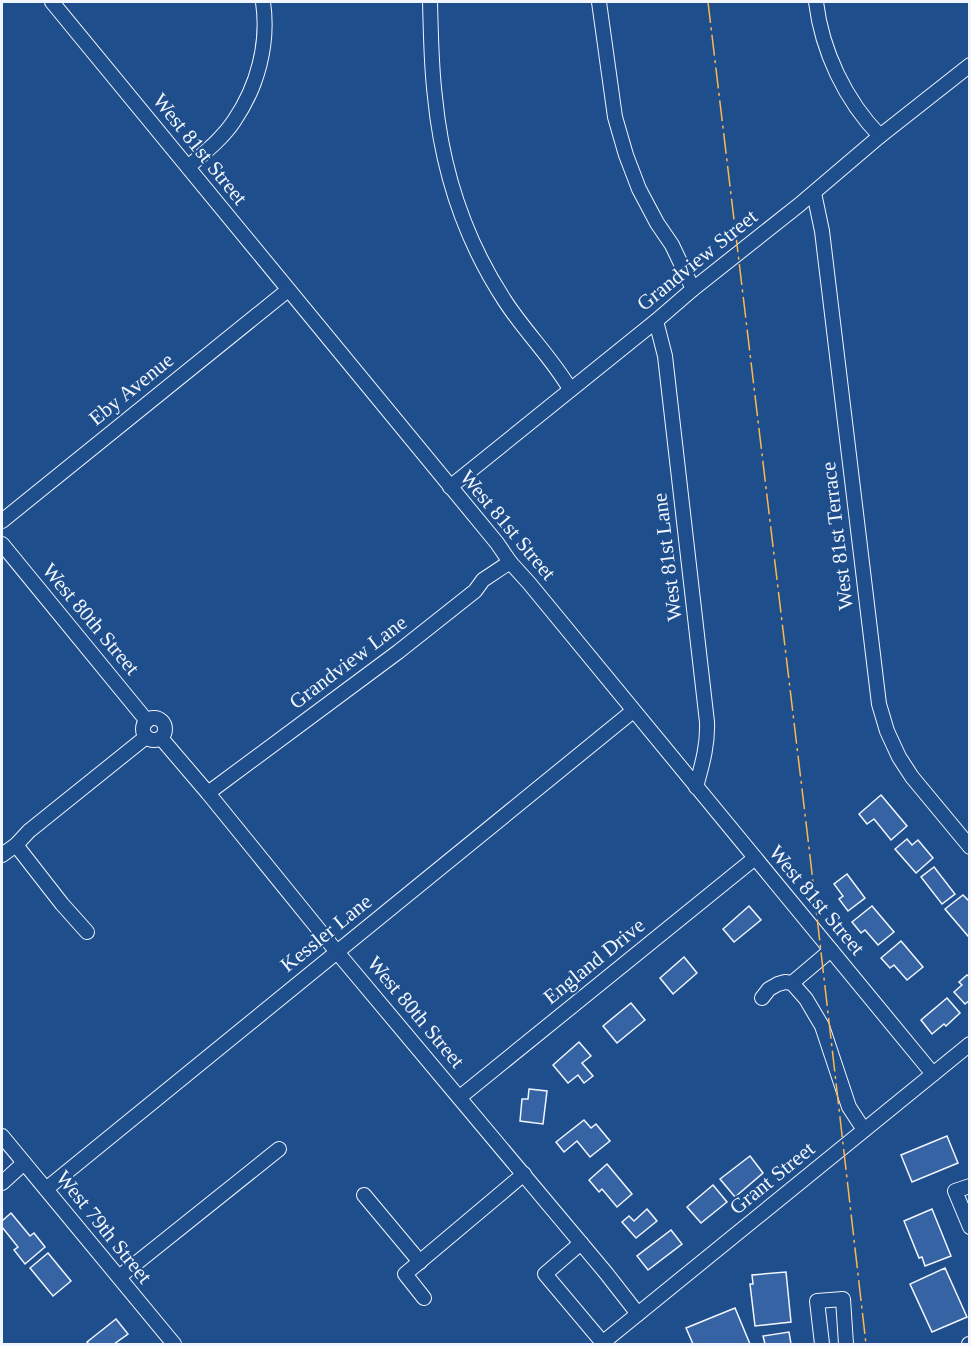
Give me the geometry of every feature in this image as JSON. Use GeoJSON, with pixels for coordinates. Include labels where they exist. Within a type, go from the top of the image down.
{"type":"FeatureCollection","features":[{"type":"Feature","properties":{"kind":"street","name":"West 81st Street"},"geometry":{"type":"LineString","coordinates":[[52,2],[933,1074]]}},
{"type":"Feature","properties":{"kind":"street"},"geometry":{"type":"LineString","coordinates":[[188,167],[233,123],[248,100],[263,53],[265,20],[263,2]]}},
{"type":"Feature","properties":{"kind":"street"},"geometry":{"type":"LineString","coordinates":[[430,2],[435,96],[441,140],[452,188],[468,232],[486,268],[506,302],[570,389]]}},
{"type":"Feature","properties":{"kind":"street"},"geometry":{"type":"LineString","coordinates":[[598,2],[615,117],[626,155],[639,189],[657,223],[672,244],[693,289]]}},
{"type":"Feature","properties":{"kind":"street"},"geometry":{"type":"LineString","coordinates":[[816,2],[829,56],[842,84],[864,118],[880,136]]}},
{"type":"Feature","properties":{"kind":"street","name":"Grandview Street"},"geometry":{"type":"LineString","coordinates":[[450,487],[969,65]]}},
{"type":"Feature","properties":{"kind":"street","name":"West 81st Terrace"},"geometry":{"type":"LineString","coordinates":[[814,193],[822,231],[879,704],[887,732],[899,757],[912,777],[969,847]]}},
{"type":"Feature","properties":{"kind":"street","name":"Eby Avenue"},"geometry":{"type":"LineString","coordinates":[[2,521],[288,290]]}},
{"type":"Feature","properties":{"kind":"street","name":"West 81st Lane"},"geometry":{"type":"LineString","coordinates":[[656,321],[665,356],[707,722],[705,756],[696,787]]}},
{"type":"Feature","properties":{"kind":"street","name":"West 80th Street"},"geometry":{"type":"LineString","coordinates":[[2,544],[147,721]]}},
{"type":"Feature","properties":{"kind":"street","name":"Grandview Lane"},"geometry":{"type":"LineString","coordinates":[[208,793],[398,652],[475,591],[483,580],[510,562]]}},
{"type":"Feature","properties":{"kind":"street","name":"Kessler Lane"},"geometry":{"type":"LineString","coordinates":[[46,1189],[633,711]]}},
{"type":"Feature","properties":{"kind":"street"},"geometry":{"type":"LineString","coordinates":[[155,718],[161,721],[165,731],[161,738],[153,740],[146,737],[143,730],[147,721],[155,718]]}},
{"type":"Feature","properties":{"kind":"street"},"geometry":{"type":"LineString","coordinates":[[2,855],[146,737]]}},
{"type":"Feature","properties":{"kind":"street","name":"West 80th Street"},"geometry":{"type":"LineString","coordinates":[[161,738],[638,1314]]}},
{"type":"Feature","properties":{"kind":"street"},"geometry":{"type":"LineString","coordinates":[[16,845],[87,932]]}},
{"type":"Feature","properties":{"kind":"street","name":"England Drive"},"geometry":{"type":"LineString","coordinates":[[460,1097],[755,858]]}},
{"type":"Feature","properties":{"kind":"street"},"geometry":{"type":"LineString","coordinates":[[792,983],[831,950]]}},
{"type":"Feature","properties":{"kind":"street"},"geometry":{"type":"LineString","coordinates":[[762,998],[769,989],[785,982],[792,983],[806,999],[822,1026],[849,1107],[864,1130]]}},
{"type":"Feature","properties":{"kind":"street","name":"Grant Street"},"geometry":{"type":"LineString","coordinates":[[602,1344],[969,1044]]}},
{"type":"Feature","properties":{"kind":"street","name":"West 79th Street"},"geometry":{"type":"LineString","coordinates":[[2,1136],[119,1277],[167,1342]]}},
{"type":"Feature","properties":{"kind":"street"},"geometry":{"type":"LineString","coordinates":[[119,1277],[279,1149]]}},
{"type":"Feature","properties":{"kind":"street"},"geometry":{"type":"LineString","coordinates":[[2,1183],[24,1163]]}},
{"type":"Feature","properties":{"kind":"street"},"geometry":{"type":"LineString","coordinates":[[424,1298],[405,1275],[524,1174]]}},
{"type":"Feature","properties":{"kind":"street"},"geometry":{"type":"LineString","coordinates":[[969,1186],[955,1191],[969,1227]]}},
{"type":"Feature","properties":{"kind":"street"},"geometry":{"type":"LineString","coordinates":[[364,1195],[420,1262]]}},
{"type":"Feature","properties":{"kind":"street"},"geometry":{"type":"LineString","coordinates":[[581,1243],[545,1274],[602,1344]]}},
{"type":"Feature","properties":{"kind":"street"},"geometry":{"type":"LineString","coordinates":[[822,1344],[817,1301],[843,1299],[846,1344]]}},
{"type":"Feature","properties":{"kind":"building"},"geometry":{"type":"Polygon","coordinates":[[[881,795],[907,826],[891,840],[874,819],[867,824],[859,814],[881,795]]]}},
{"type":"Feature","properties":{"kind":"building"},"geometry":{"type":"Polygon","coordinates":[[[907,839],[912,845],[918,840],[933,858],[916,873],[895,849],[907,839]]]}},
{"type":"Feature","properties":{"kind":"building"},"geometry":{"type":"Polygon","coordinates":[[[934,867],[955,894],[942,904],[921,877],[934,867]]]}},
{"type":"Feature","properties":{"kind":"building"},"geometry":{"type":"Polygon","coordinates":[[[847,874],[865,898],[848,911],[839,899],[843,896],[834,884],[847,874]]]}},
{"type":"Feature","properties":{"kind":"building"},"geometry":{"type":"Polygon","coordinates":[[[963,895],[970,902],[970,935],[968,936],[945,909],[963,895]]]}},
{"type":"Feature","properties":{"kind":"building"},"geometry":{"type":"Polygon","coordinates":[[[749,906],[761,920],[734,942],[723,929],[749,906]]]}},
{"type":"Feature","properties":{"kind":"building"},"geometry":{"type":"Polygon","coordinates":[[[872,906],[894,932],[878,945],[865,930],[861,933],[852,922],[872,906]]]}},
{"type":"Feature","properties":{"kind":"building"},"geometry":{"type":"Polygon","coordinates":[[[901,941],[923,967],[907,980],[894,965],[890,968],[881,958],[901,941]]]}},
{"type":"Feature","properties":{"kind":"building"},"geometry":{"type":"Polygon","coordinates":[[[684,957],[697,973],[673,994],[660,978],[684,957]]]}},
{"type":"Feature","properties":{"kind":"building"},"geometry":{"type":"Polygon","coordinates":[[[967,975],[970,977],[970,1000],[965,1004],[954,992],[962,985],[959,982],[967,975]]]}},
{"type":"Feature","properties":{"kind":"building"},"geometry":{"type":"Polygon","coordinates":[[[947,998],[960,1013],[946,1026],[944,1024],[932,1034],[921,1020],[947,998]]]}},
{"type":"Feature","properties":{"kind":"building"},"geometry":{"type":"Polygon","coordinates":[[[631,1003],[645,1020],[617,1043],[603,1026],[631,1003]]]}},
{"type":"Feature","properties":{"kind":"building"},"geometry":{"type":"Polygon","coordinates":[[[579,1042],[591,1056],[582,1063],[593,1076],[584,1083],[578,1075],[568,1083],[553,1065],[579,1042]]]}},
{"type":"Feature","properties":{"kind":"building"},"geometry":{"type":"Polygon","coordinates":[[[529,1089],[547,1091],[543,1124],[520,1121],[522,1099],[528,1099],[529,1089]]]}},
{"type":"Feature","properties":{"kind":"building"},"geometry":{"type":"Polygon","coordinates":[[[584,1120],[591,1128],[596,1124],[610,1141],[590,1157],[577,1141],[564,1152],[556,1142],[584,1120]]]}},
{"type":"Feature","properties":{"kind":"building"},"geometry":{"type":"Polygon","coordinates":[[[947,1136],[958,1163],[912,1182],[901,1155],[947,1136]]]}},
{"type":"Feature","properties":{"kind":"building"},"geometry":{"type":"Polygon","coordinates":[[[750,1156],[763,1173],[735,1197],[720,1179],[750,1156]]]}},
{"type":"Feature","properties":{"kind":"building"},"geometry":{"type":"Polygon","coordinates":[[[607,1164],[632,1194],[617,1207],[602,1189],[599,1192],[589,1180],[607,1164]]]}},
{"type":"Feature","properties":{"kind":"building"},"geometry":{"type":"Polygon","coordinates":[[[713,1185],[727,1202],[701,1223],[687,1207],[713,1185]]]}},
{"type":"Feature","properties":{"kind":"building"},"geometry":{"type":"Polygon","coordinates":[[[647,1209],[657,1221],[636,1238],[622,1222],[629,1216],[634,1221],[647,1209]]]}},
{"type":"Feature","properties":{"kind":"building"},"geometry":{"type":"Polygon","coordinates":[[[932,1209],[951,1256],[925,1266],[922,1257],[919,1258],[904,1221],[932,1209]]]}},
{"type":"Feature","properties":{"kind":"building"},"geometry":{"type":"Polygon","coordinates":[[[11,1213],[30,1236],[34,1233],[45,1247],[25,1264],[14,1250],[18,1247],[2,1227],[2,1221],[11,1213]]]}},
{"type":"Feature","properties":{"kind":"building"},"geometry":{"type":"Polygon","coordinates":[[[671,1230],[682,1244],[648,1270],[637,1256],[671,1230]]]}},
{"type":"Feature","properties":{"kind":"building"},"geometry":{"type":"Polygon","coordinates":[[[48,1253],[71,1281],[53,1296],[30,1268],[48,1253]]]}},
{"type":"Feature","properties":{"kind":"building"},"geometry":{"type":"Polygon","coordinates":[[[945,1268],[967,1317],[932,1332],[910,1284],[945,1268]]]}},
{"type":"Feature","properties":{"kind":"building"},"geometry":{"type":"Polygon","coordinates":[[[786,1272],[791,1322],[755,1326],[750,1284],[753,1284],[752,1275],[786,1272]]]}},
{"type":"Feature","properties":{"kind":"building"},"geometry":{"type":"Polygon","coordinates":[[[735,1308],[750,1344],[693,1344],[686,1328],[735,1308]]]}},
{"type":"Feature","properties":{"kind":"building"},"geometry":{"type":"Polygon","coordinates":[[[116,1319],[128,1334],[114,1344],[89,1344],[87,1342],[116,1319]]]}},
{"type":"Feature","properties":{"kind":"building"},"geometry":{"type":"Polygon","coordinates":[[[789,1332],[791,1344],[765,1344],[763,1336],[789,1332]]]}},
{"type":"Feature","properties":{"kind":"power"},"geometry":{"type":"LineString","coordinates":[[708,2],[866,1344]]}}]}
